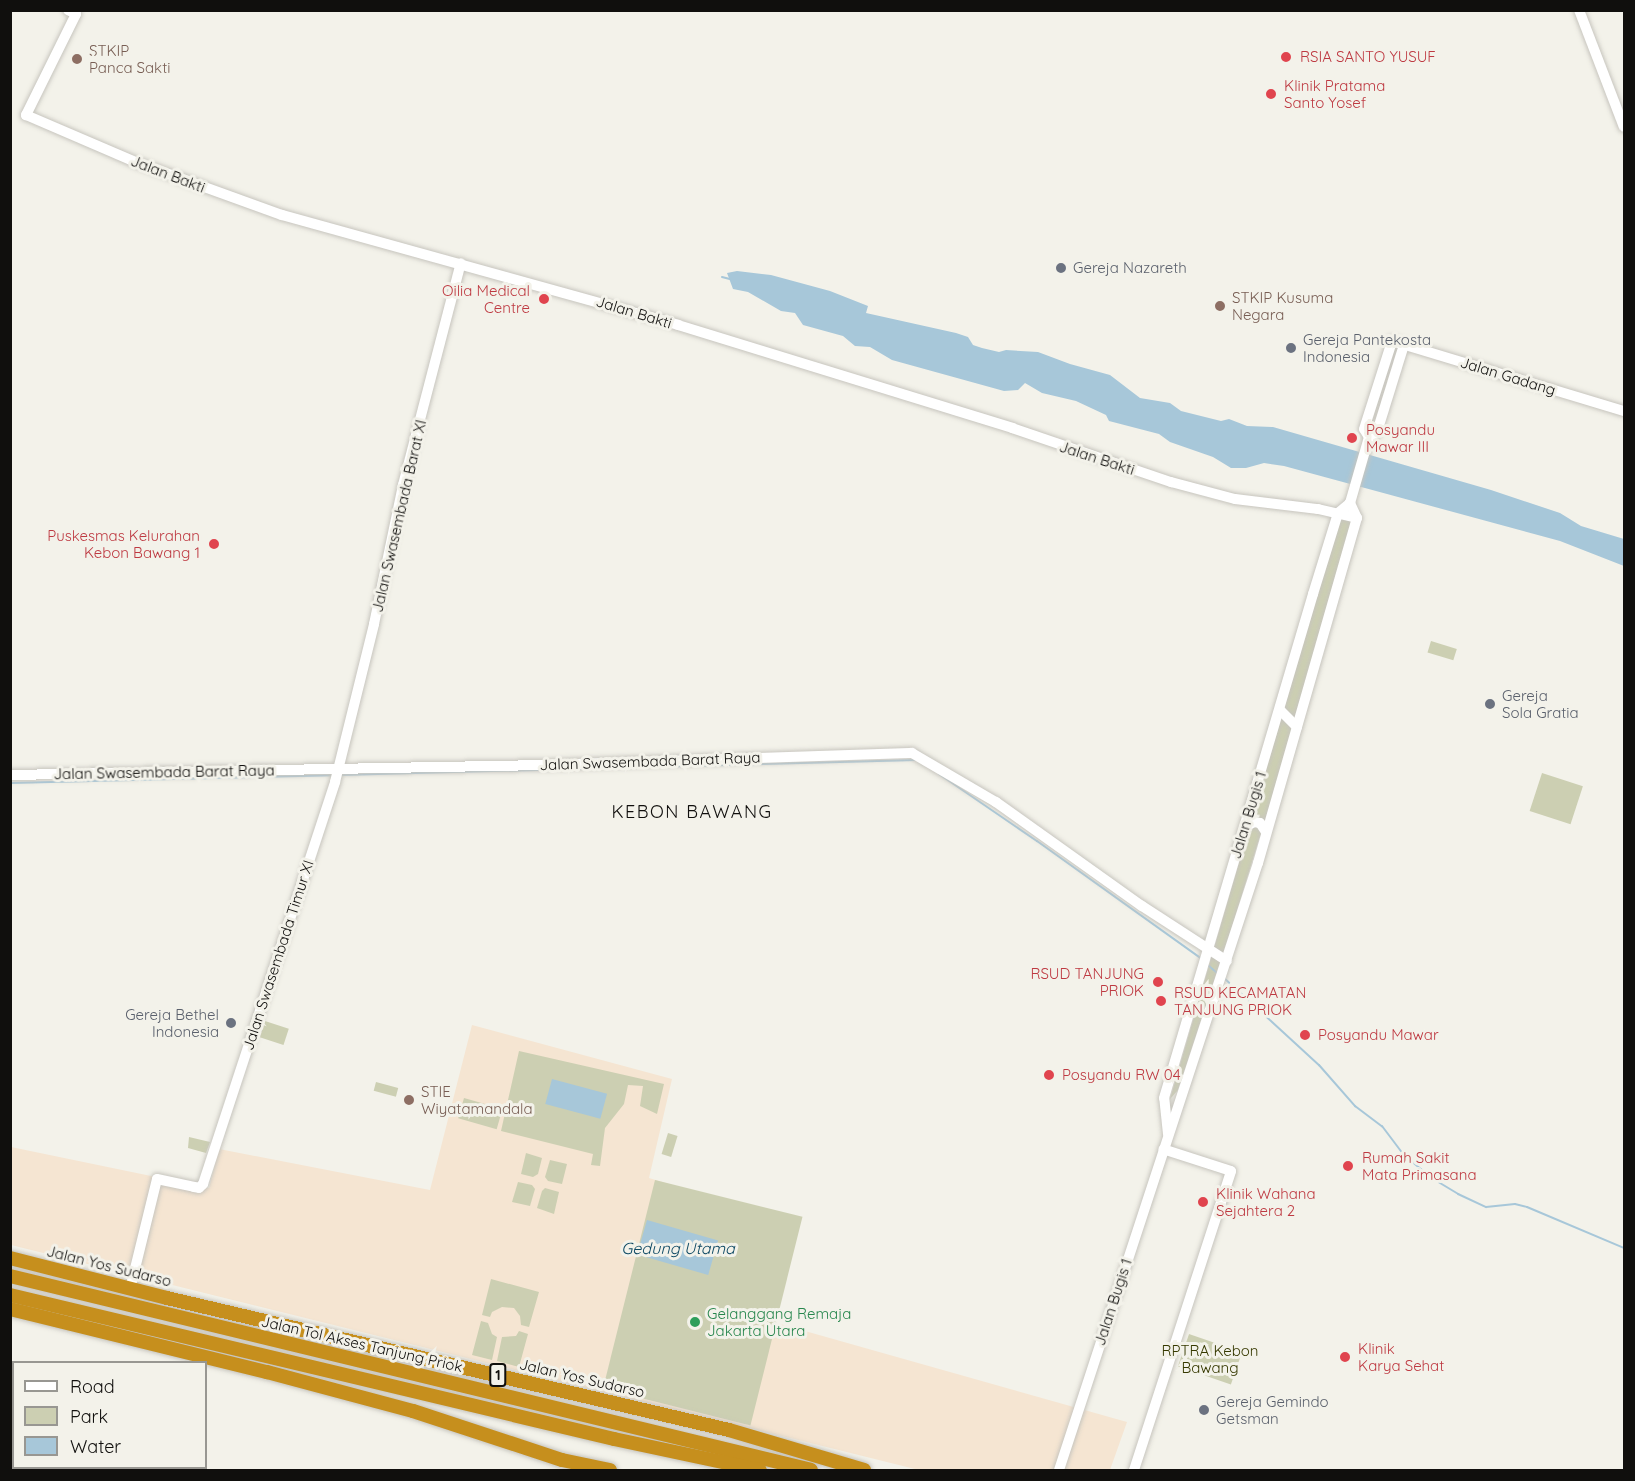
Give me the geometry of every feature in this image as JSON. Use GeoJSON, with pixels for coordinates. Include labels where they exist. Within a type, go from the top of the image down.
{"type":"FeatureCollection","features":[{"type":"Feature","properties":{"kind":"highway","name":"Jalan Yos Sudarso"},"geometry":{"type":"LineString","coordinates":[[10,1258],[130,1289],[729,1430],[864,1470]]}},
{"type":"Feature","properties":{"kind":"highway","name":"Jalan Tol Akses Tanjung Priok"},"geometry":{"type":"LineString","coordinates":[[10,1276],[760,1470]]}},
{"type":"Feature","properties":{"kind":"highway"},"geometry":{"type":"LineString","coordinates":[[105,1299],[114,1294],[375,1355],[400,1359],[419,1357]]}},
{"type":"Feature","properties":{"kind":"highway","name":"Jalan Tol Akses Tanjung Priok"},"geometry":{"type":"LineString","coordinates":[[10,1295],[614,1439],[811,1470]]}},
{"type":"Feature","properties":{"kind":"highway"},"geometry":{"type":"LineString","coordinates":[[10,1309],[267,1372],[413,1411],[562,1460],[610,1470]]}},
{"type":"Feature","properties":{"kind":"highway"},"geometry":{"type":"LineString","coordinates":[[666,1447],[724,1470]]}},
{"type":"Feature","properties":{"kind":"street"},"geometry":{"type":"LineString","coordinates":[[1579,10],[1624,127]]}},
{"type":"Feature","properties":{"kind":"street","name":"Jalan Bakti"},"geometry":{"type":"LineString","coordinates":[[72,12],[26,112],[27,116],[138,163],[249,204],[576,294],[1012,428],[1082,454],[1171,482],[1235,499],[1338,513],[1357,518]]}},
{"type":"Feature","properties":{"kind":"street","name":"Jalan Swasembada Barat XI"},"geometry":{"type":"LineString","coordinates":[[337,774],[374,624],[404,485],[461,263]]}},
{"type":"Feature","properties":{"kind":"street","name":"Jalan Gadang"},"geometry":{"type":"LineString","coordinates":[[1369,440],[1364,429],[1392,341],[1624,411]]}},
{"type":"Feature","properties":{"kind":"street"},"geometry":{"type":"LineString","coordinates":[[1338,513],[1350,502],[1369,440],[1377,432],[1404,345]]}},
{"type":"Feature","properties":{"kind":"street"},"geometry":{"type":"LineString","coordinates":[[1350,502],[1357,518]]}},
{"type":"Feature","properties":{"kind":"street","name":"Jalan Bugis 1"},"geometry":{"type":"LineString","coordinates":[[1168,1134],[1164,1106],[1166,1095],[1338,513]]}},
{"type":"Feature","properties":{"kind":"street","name":"Jalan Bugis 1"},"geometry":{"type":"LineString","coordinates":[[1059,1470],[1163,1149],[1173,1126],[1226,964],[1357,518]]}},
{"type":"Feature","properties":{"kind":"street"},"geometry":{"type":"LineString","coordinates":[[1280,710],[1297,728]]}},
{"type":"Feature","properties":{"kind":"street","name":"Jalan Swasembada Barat Raya"},"geometry":{"type":"LineString","coordinates":[[10,775],[337,774],[912,753],[996,802],[1226,964]]}},
{"type":"Feature","properties":{"kind":"street","name":"Jalan Swasembada Timur XI"},"geometry":{"type":"LineString","coordinates":[[130,1289],[157,1179],[194,1187],[202,1186],[337,774]]}},
{"type":"Feature","properties":{"kind":"street"},"geometry":{"type":"LineString","coordinates":[[1244,828],[1254,822],[1260,823],[1266,832]]}},
{"type":"Feature","properties":{"kind":"street"},"geometry":{"type":"LineString","coordinates":[[1166,1095],[1169,1103],[1180,1103]]}},
{"type":"Feature","properties":{"kind":"street"},"geometry":{"type":"LineString","coordinates":[[1134,1470],[1231,1171],[1163,1149]]}},
{"type":"Feature","properties":{"kind":"shaded area"},"geometry":{"type":"Polygon","coordinates":[[[472,1025],[672,1079],[649,1178],[793,1221],[766,1320],[1127,1422],[1110,1470],[919,1470],[11,1245],[11,1147],[209,1188],[219,1149],[430,1190],[472,1025]]]}},
{"type":"Feature","properties":{"kind":"green space"},"geometry":{"type":"Polygon","coordinates":[[[1340,517],[1352,522],[1301,703],[1235,917],[1178,1090],[1170,1099],[1340,517]]]}},
{"type":"Feature","properties":{"kind":"green space"},"geometry":{"type":"Polygon","coordinates":[[[1431,641],[1457,649],[1453,660],[1427,652],[1431,641]]]}},
{"type":"Feature","properties":{"kind":"green space"},"geometry":{"type":"Polygon","coordinates":[[[1542,773],[1583,786],[1571,824],[1530,811],[1542,773]]]}},
{"type":"Feature","properties":{"kind":"green space"},"geometry":{"type":"Polygon","coordinates":[[[265,1021],[289,1029],[284,1045],[260,1037],[265,1021]]]}},
{"type":"Feature","properties":{"kind":"green space"},"geometry":{"type":"Polygon","coordinates":[[[519,1051],[664,1084],[657,1114],[640,1106],[643,1086],[628,1085],[624,1104],[605,1128],[600,1166],[591,1165],[593,1154],[501,1131],[519,1051]]]}},
{"type":"Feature","properties":{"kind":"green space"},"geometry":{"type":"Polygon","coordinates":[[[376,1082],[398,1088],[396,1097],[374,1091],[376,1082]]]}},
{"type":"Feature","properties":{"kind":"green space"},"geometry":{"type":"Polygon","coordinates":[[[464,1098],[502,1109],[497,1129],[458,1118],[464,1098]]]}},
{"type":"Feature","properties":{"kind":"green space"},"geometry":{"type":"Polygon","coordinates":[[[668,1133],[678,1136],[671,1157],[662,1154],[668,1133]]]}},
{"type":"Feature","properties":{"kind":"green space"},"geometry":{"type":"Polygon","coordinates":[[[189,1137],[210,1142],[206,1153],[188,1148],[189,1137]]]}},
{"type":"Feature","properties":{"kind":"green space"},"geometry":{"type":"Polygon","coordinates":[[[526,1153],[542,1158],[538,1174],[533,1177],[521,1174],[526,1153]]]}},
{"type":"Feature","properties":{"kind":"green space"},"geometry":{"type":"Polygon","coordinates":[[[550,1160],[567,1164],[562,1184],[548,1181],[545,1177],[550,1160]]]}},
{"type":"Feature","properties":{"kind":"green space","name":"Gelanggang Remaja Jakarta Utara"},"geometry":{"type":"Polygon","coordinates":[[[655,1180],[802,1217],[750,1425],[603,1389],[655,1180]]]}},
{"type":"Feature","properties":{"kind":"green space"},"geometry":{"type":"Polygon","coordinates":[[[518,1182],[532,1185],[535,1189],[530,1206],[512,1202],[518,1182]]]}},
{"type":"Feature","properties":{"kind":"green space"},"geometry":{"type":"Polygon","coordinates":[[[545,1188],[559,1192],[554,1214],[537,1208],[545,1188]]]}},
{"type":"Feature","properties":{"kind":"green space"},"geometry":{"type":"Polygon","coordinates":[[[491,1279],[539,1292],[529,1327],[521,1325],[520,1316],[514,1308],[502,1307],[492,1312],[490,1317],[482,1315],[491,1279]]]}},
{"type":"Feature","properties":{"kind":"green space"},"geometry":{"type":"Polygon","coordinates":[[[481,1321],[488,1323],[492,1334],[497,1337],[492,1360],[472,1355],[481,1321]]]}},
{"type":"Feature","properties":{"kind":"green space"},"geometry":{"type":"Polygon","coordinates":[[[519,1331],[528,1334],[519,1367],[497,1361],[502,1337],[516,1336],[519,1331]]]}},
{"type":"Feature","properties":{"kind":"green space","name":"RPTRA Kebon Bawang"},"geometry":{"type":"Polygon","coordinates":[[[1189,1334],[1242,1352],[1231,1384],[1178,1366],[1189,1334]]]}},
{"type":"Feature","properties":{"kind":"water"},"geometry":{"type":"Polygon","coordinates":[[[737,271],[771,275],[830,291],[868,306],[866,313],[956,333],[968,337],[973,345],[982,348],[999,352],[1006,350],[1038,352],[1110,375],[1140,398],[1170,403],[1181,411],[1221,421],[1229,419],[1247,426],[1273,427],[1491,490],[1560,513],[1581,526],[1624,539],[1624,566],[1560,541],[1284,466],[1264,463],[1246,468],[1231,468],[1213,457],[1170,442],[1159,434],[1109,421],[1106,415],[1076,401],[1042,393],[1025,383],[1018,390],[1004,391],[892,360],[870,347],[855,346],[843,336],[803,325],[795,313],[781,311],[748,292],[733,289],[727,273],[737,271]]]}},
{"type":"Feature","properties":{"kind":"water"},"geometry":{"type":"Polygon","coordinates":[[[552,1079],[607,1094],[600,1119],[545,1104],[552,1079]]]}},
{"type":"Feature","properties":{"kind":"water","name":"Gedung Utama"},"geometry":{"type":"Polygon","coordinates":[[[647,1220],[718,1240],[708,1275],[637,1255],[647,1220]]]}},
{"type":"Feature","properties":{"kind":"waterway"},"geometry":{"type":"LineString","coordinates":[[722,277],[730,279]]}},
{"type":"Feature","properties":{"kind":"waterway"},"geometry":{"type":"LineString","coordinates":[[340,775],[916,760]]}},
{"type":"Feature","properties":{"kind":"waterway"},"geometry":{"type":"LineString","coordinates":[[939,774],[1202,959]]}},
{"type":"Feature","properties":{"kind":"waterway"},"geometry":{"type":"LineString","coordinates":[[10,783],[332,775]]}},
{"type":"Feature","properties":{"kind":"waterway"},"geometry":{"type":"LineString","coordinates":[[1208,965],[1217,973]]}},
{"type":"Feature","properties":{"kind":"waterway"},"geometry":{"type":"LineString","coordinates":[[1224,978],[1319,1065],[1355,1106],[1382,1126],[1404,1155],[1430,1177],[1486,1207],[1515,1204],[1527,1207],[1624,1248]]}},
{"type":"Feature","properties":{"kind":"place","name":"RSIA SANTO YUSUF"},"geometry":{"type":"Point","coordinates":[1286,57]}},
{"type":"Feature","properties":{"kind":"place","name":"STKIP Panca Sakti"},"geometry":{"type":"Point","coordinates":[77,59]}},
{"type":"Feature","properties":{"kind":"place","name":"Klinik Pratama Santo Yosef"},"geometry":{"type":"Point","coordinates":[1271,94]}},
{"type":"Feature","properties":{"kind":"place","name":"Gereja Nazareth"},"geometry":{"type":"Point","coordinates":[1061,268]}},
{"type":"Feature","properties":{"kind":"place","name":"Oilia Medical Centre"},"geometry":{"type":"Point","coordinates":[544,299]}},
{"type":"Feature","properties":{"kind":"place","name":"STKIP Kusuma Negara"},"geometry":{"type":"Point","coordinates":[1220,306]}},
{"type":"Feature","properties":{"kind":"place","name":"Gereja Pantekosta Indonesia"},"geometry":{"type":"Point","coordinates":[1291,348]}},
{"type":"Feature","properties":{"kind":"place","name":"Posyandu Mawar III"},"geometry":{"type":"Point","coordinates":[1352,438]}},
{"type":"Feature","properties":{"kind":"place","name":"Puskesmas Kelurahan Kebon Bawang 1"},"geometry":{"type":"Point","coordinates":[214,544]}},
{"type":"Feature","properties":{"kind":"place","name":"Gereja Sola Gratia"},"geometry":{"type":"Point","coordinates":[1490,704]}},
{"type":"Feature","properties":{"kind":"place","name":"RSUD TANJUNG PRIOK"},"geometry":{"type":"Point","coordinates":[1158,982]}},
{"type":"Feature","properties":{"kind":"place","name":"RSUD KECAMATAN TANJUNG PRIOK"},"geometry":{"type":"Point","coordinates":[1161,1001]}},
{"type":"Feature","properties":{"kind":"place","name":"Gereja Bethel Indonesia"},"geometry":{"type":"Point","coordinates":[231,1023]}},
{"type":"Feature","properties":{"kind":"place","name":"Posyandu Mawar"},"geometry":{"type":"Point","coordinates":[1305,1035]}},
{"type":"Feature","properties":{"kind":"place","name":"Posyandu RW 04"},"geometry":{"type":"Point","coordinates":[1049,1075]}},
{"type":"Feature","properties":{"kind":"place","name":"STIE Wiyatamandala"},"geometry":{"type":"Point","coordinates":[409,1100]}},
{"type":"Feature","properties":{"kind":"place","name":"Rumah Sakit Mata Primasana"},"geometry":{"type":"Point","coordinates":[1348,1166]}},
{"type":"Feature","properties":{"kind":"place","name":"Klinik Wahana Sejahtera 2"},"geometry":{"type":"Point","coordinates":[1203,1202]}},
{"type":"Feature","properties":{"kind":"place","name":"Gelanggang Remaja Jakarta Utara"},"geometry":{"type":"Point","coordinates":[695,1322]}},
{"type":"Feature","properties":{"kind":"place","name":"Klinik Karya Sehat"},"geometry":{"type":"Point","coordinates":[1345,1357]}},
{"type":"Feature","properties":{"kind":"place","name":"Gereja Gemindo Getsman"},"geometry":{"type":"Point","coordinates":[1204,1410]}},
{"type":"Feature","properties":{"kind":"district","name":"KEBON BAWANG"},"geometry":{"type":"Point","coordinates":[692,812]}}]}
